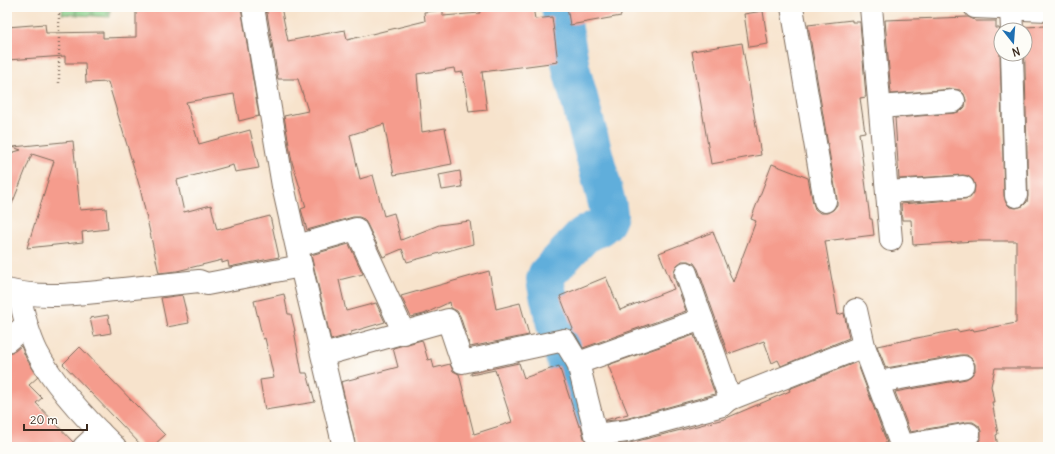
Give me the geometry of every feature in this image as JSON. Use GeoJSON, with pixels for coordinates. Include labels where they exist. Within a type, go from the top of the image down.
{"type":"FeatureCollection","features":[{"type":"Feature","properties":{"kind":"street"},"geometry":{"type":"LineString","coordinates":[[253,7],[284,186],[344,447]]}},
{"type":"Feature","properties":{"kind":"street"},"geometry":{"type":"LineString","coordinates":[[792,7],[825,201]]}},
{"type":"Feature","properties":{"kind":"street"},"geometry":{"type":"LineString","coordinates":[[871,7],[891,240]]}},
{"type":"Feature","properties":{"kind":"street"},"geometry":{"type":"LineString","coordinates":[[975,7],[1048,10]]}},
{"type":"Feature","properties":{"kind":"street"},"geometry":{"type":"LineString","coordinates":[[1011,9],[1012,22]]}},
{"type":"Feature","properties":{"kind":"street"},"geometry":{"type":"LineString","coordinates":[[1012,62],[1016,196]]}},
{"type":"Feature","properties":{"kind":"street"},"geometry":{"type":"LineString","coordinates":[[880,107],[954,101]]}},
{"type":"Feature","properties":{"kind":"street"},"geometry":{"type":"LineString","coordinates":[[887,192],[963,187]]}},
{"type":"Feature","properties":{"kind":"street"},"geometry":{"type":"LineString","coordinates":[[115,447],[100,432],[50,374],[37,351],[13,292],[39,295],[77,294],[199,281],[207,284],[299,256],[356,229],[404,333]]}},
{"type":"Feature","properties":{"kind":"street"},"geometry":{"type":"LineString","coordinates":[[686,273],[730,400]]}},
{"type":"Feature","properties":{"kind":"street"},"geometry":{"type":"LineString","coordinates":[[856,310],[864,346],[902,447],[969,434]]}},
{"type":"Feature","properties":{"kind":"street"},"geometry":{"type":"LineString","coordinates":[[578,363],[702,319]]}},
{"type":"Feature","properties":{"kind":"street"},"geometry":{"type":"LineString","coordinates":[[323,355],[448,320],[462,362],[559,342],[578,363],[596,435],[627,431],[722,405],[730,400],[864,346]]}},
{"type":"Feature","properties":{"kind":"street"},"geometry":{"type":"LineString","coordinates":[[7,341],[26,325]]}},
{"type":"Feature","properties":{"kind":"street"},"geometry":{"type":"LineString","coordinates":[[878,382],[963,367]]}},
{"type":"Feature","properties":{"kind":"street"},"geometry":{"type":"LineString","coordinates":[[84,447],[100,432]]}},
{"type":"Feature","properties":{"kind":"path"},"geometry":{"type":"LineString","coordinates":[[59,7],[59,83]]}},
{"type":"Feature","properties":{"kind":"green space"},"geometry":{"type":"Polygon","coordinates":[[[63,7],[110,7],[110,17],[62,14],[63,7]]]}},
{"type":"Feature","properties":{"kind":"building"},"geometry":{"type":"Polygon","coordinates":[[[136,7],[241,7],[259,116],[239,121],[234,94],[186,102],[199,144],[250,130],[259,168],[235,172],[233,165],[177,180],[184,212],[211,205],[217,230],[270,216],[279,257],[229,267],[228,261],[222,263],[222,260],[177,271],[159,273],[140,188],[108,82],[86,83],[85,63],[65,63],[65,56],[7,60],[7,27],[45,24],[46,33],[103,32],[103,38],[136,37],[136,7]]]}},
{"type":"Feature","properties":{"kind":"building"},"geometry":{"type":"Polygon","coordinates":[[[266,7],[281,7],[288,41],[345,30],[347,40],[425,21],[424,12],[443,10],[443,16],[480,13],[479,7],[533,7],[535,19],[552,17],[558,62],[482,72],[487,110],[469,112],[463,72],[455,73],[454,68],[417,74],[422,132],[445,128],[452,164],[394,175],[384,124],[350,135],[360,179],[373,175],[384,216],[394,213],[401,240],[439,225],[470,221],[473,244],[407,262],[402,249],[383,257],[364,219],[359,217],[353,217],[307,230],[301,209],[306,207],[292,162],[284,116],[308,111],[298,79],[278,79],[266,7]]]}},
{"type":"Feature","properties":{"kind":"building"},"geometry":{"type":"Polygon","coordinates":[[[567,7],[620,7],[621,16],[570,25],[567,7]]]}},
{"type":"Feature","properties":{"kind":"building"},"geometry":{"type":"Polygon","coordinates":[[[763,11],[768,44],[749,47],[744,14],[763,11]]]}},
{"type":"Feature","properties":{"kind":"building"},"geometry":{"type":"Polygon","coordinates":[[[968,17],[975,21],[996,21],[993,22],[993,62],[1000,62],[1004,196],[1006,203],[1010,207],[1016,208],[1023,206],[1027,202],[1028,196],[1025,62],[1033,62],[1033,27],[1046,26],[1047,43],[1045,43],[1048,81],[1048,368],[995,368],[991,386],[994,402],[992,402],[998,434],[996,435],[998,447],[967,447],[977,444],[981,438],[979,426],[973,422],[910,432],[895,392],[966,379],[975,371],[975,364],[972,359],[967,355],[961,355],[886,368],[877,346],[957,330],[958,332],[973,329],[974,331],[1016,323],[1016,241],[975,241],[913,245],[911,220],[902,220],[901,204],[970,198],[974,193],[975,186],[973,180],[968,176],[963,175],[899,179],[895,118],[955,113],[961,111],[965,107],[966,100],[964,94],[960,90],[953,89],[891,94],[885,20],[968,17]]]}},
{"type":"Feature","properties":{"kind":"building"},"geometry":{"type":"Polygon","coordinates":[[[852,20],[852,22],[860,22],[866,97],[860,98],[865,132],[859,133],[870,219],[872,219],[874,235],[825,241],[838,315],[844,313],[849,338],[781,366],[778,360],[772,363],[764,341],[728,354],[698,269],[694,263],[682,261],[677,265],[674,271],[674,277],[686,311],[583,348],[575,334],[570,330],[573,329],[560,296],[606,277],[620,310],[674,289],[659,253],[713,232],[733,282],[756,221],[751,219],[772,164],[808,178],[815,209],[820,213],[827,213],[833,210],[837,205],[837,199],[808,25],[852,20]]]}},
{"type":"Feature","properties":{"kind":"building"},"geometry":{"type":"Polygon","coordinates":[[[742,43],[761,155],[711,164],[692,51],[742,43]]]}},
{"type":"Feature","properties":{"kind":"building"},"geometry":{"type":"Polygon","coordinates":[[[73,141],[80,210],[106,208],[108,229],[82,232],[83,242],[27,248],[54,161],[32,154],[8,214],[7,154],[21,150],[13,147],[73,141]]]}},
{"type":"Feature","properties":{"kind":"building"},"geometry":{"type":"Polygon","coordinates":[[[460,171],[462,187],[442,190],[439,175],[460,171]]]}},
{"type":"Feature","properties":{"kind":"building"},"geometry":{"type":"Polygon","coordinates":[[[349,244],[363,274],[339,280],[346,311],[376,303],[385,322],[351,332],[351,334],[331,340],[311,255],[349,244]]]}},
{"type":"Feature","properties":{"kind":"building"},"geometry":{"type":"Polygon","coordinates":[[[489,271],[496,309],[520,303],[529,335],[470,347],[460,316],[457,311],[451,308],[450,302],[424,314],[411,317],[401,296],[489,271]]]}},
{"type":"Feature","properties":{"kind":"building"},"geometry":{"type":"Polygon","coordinates":[[[284,294],[288,314],[291,314],[295,331],[302,373],[307,373],[315,402],[265,410],[260,380],[274,378],[265,338],[263,339],[254,301],[284,294]]]}},
{"type":"Feature","properties":{"kind":"building"},"geometry":{"type":"Polygon","coordinates":[[[182,295],[189,323],[167,327],[161,298],[182,295]]]}},
{"type":"Feature","properties":{"kind":"building"},"geometry":{"type":"Polygon","coordinates":[[[108,315],[111,333],[94,336],[90,318],[108,315]]]}},
{"type":"Feature","properties":{"kind":"building"},"geometry":{"type":"Polygon","coordinates":[[[694,335],[715,394],[625,419],[605,421],[628,414],[608,365],[694,335]]]}},
{"type":"Feature","properties":{"kind":"building"},"geometry":{"type":"Polygon","coordinates":[[[422,340],[428,360],[432,359],[434,368],[450,364],[453,371],[459,374],[474,434],[512,422],[495,370],[471,375],[471,373],[519,363],[524,378],[559,366],[584,438],[587,444],[594,447],[356,447],[341,382],[398,367],[393,348],[422,340]]]}},
{"type":"Feature","properties":{"kind":"building"},"geometry":{"type":"Polygon","coordinates":[[[21,346],[26,358],[38,377],[29,385],[42,398],[36,403],[73,442],[72,447],[7,447],[7,353],[15,351],[21,346]]]}},
{"type":"Feature","properties":{"kind":"building"},"geometry":{"type":"Polygon","coordinates":[[[80,347],[165,435],[152,447],[143,447],[63,364],[80,347]]]}},
{"type":"Feature","properties":{"kind":"building"},"geometry":{"type":"Polygon","coordinates":[[[857,362],[887,443],[885,443],[887,447],[601,447],[630,443],[724,419],[790,391],[789,389],[857,362]]]}},
{"type":"Feature","properties":{"kind":"waterway"},"geometry":{"type":"LineString","coordinates":[[560,7],[571,68],[609,215],[606,222],[600,227],[584,235],[547,274],[545,279],[558,337],[592,447]]}}]}
